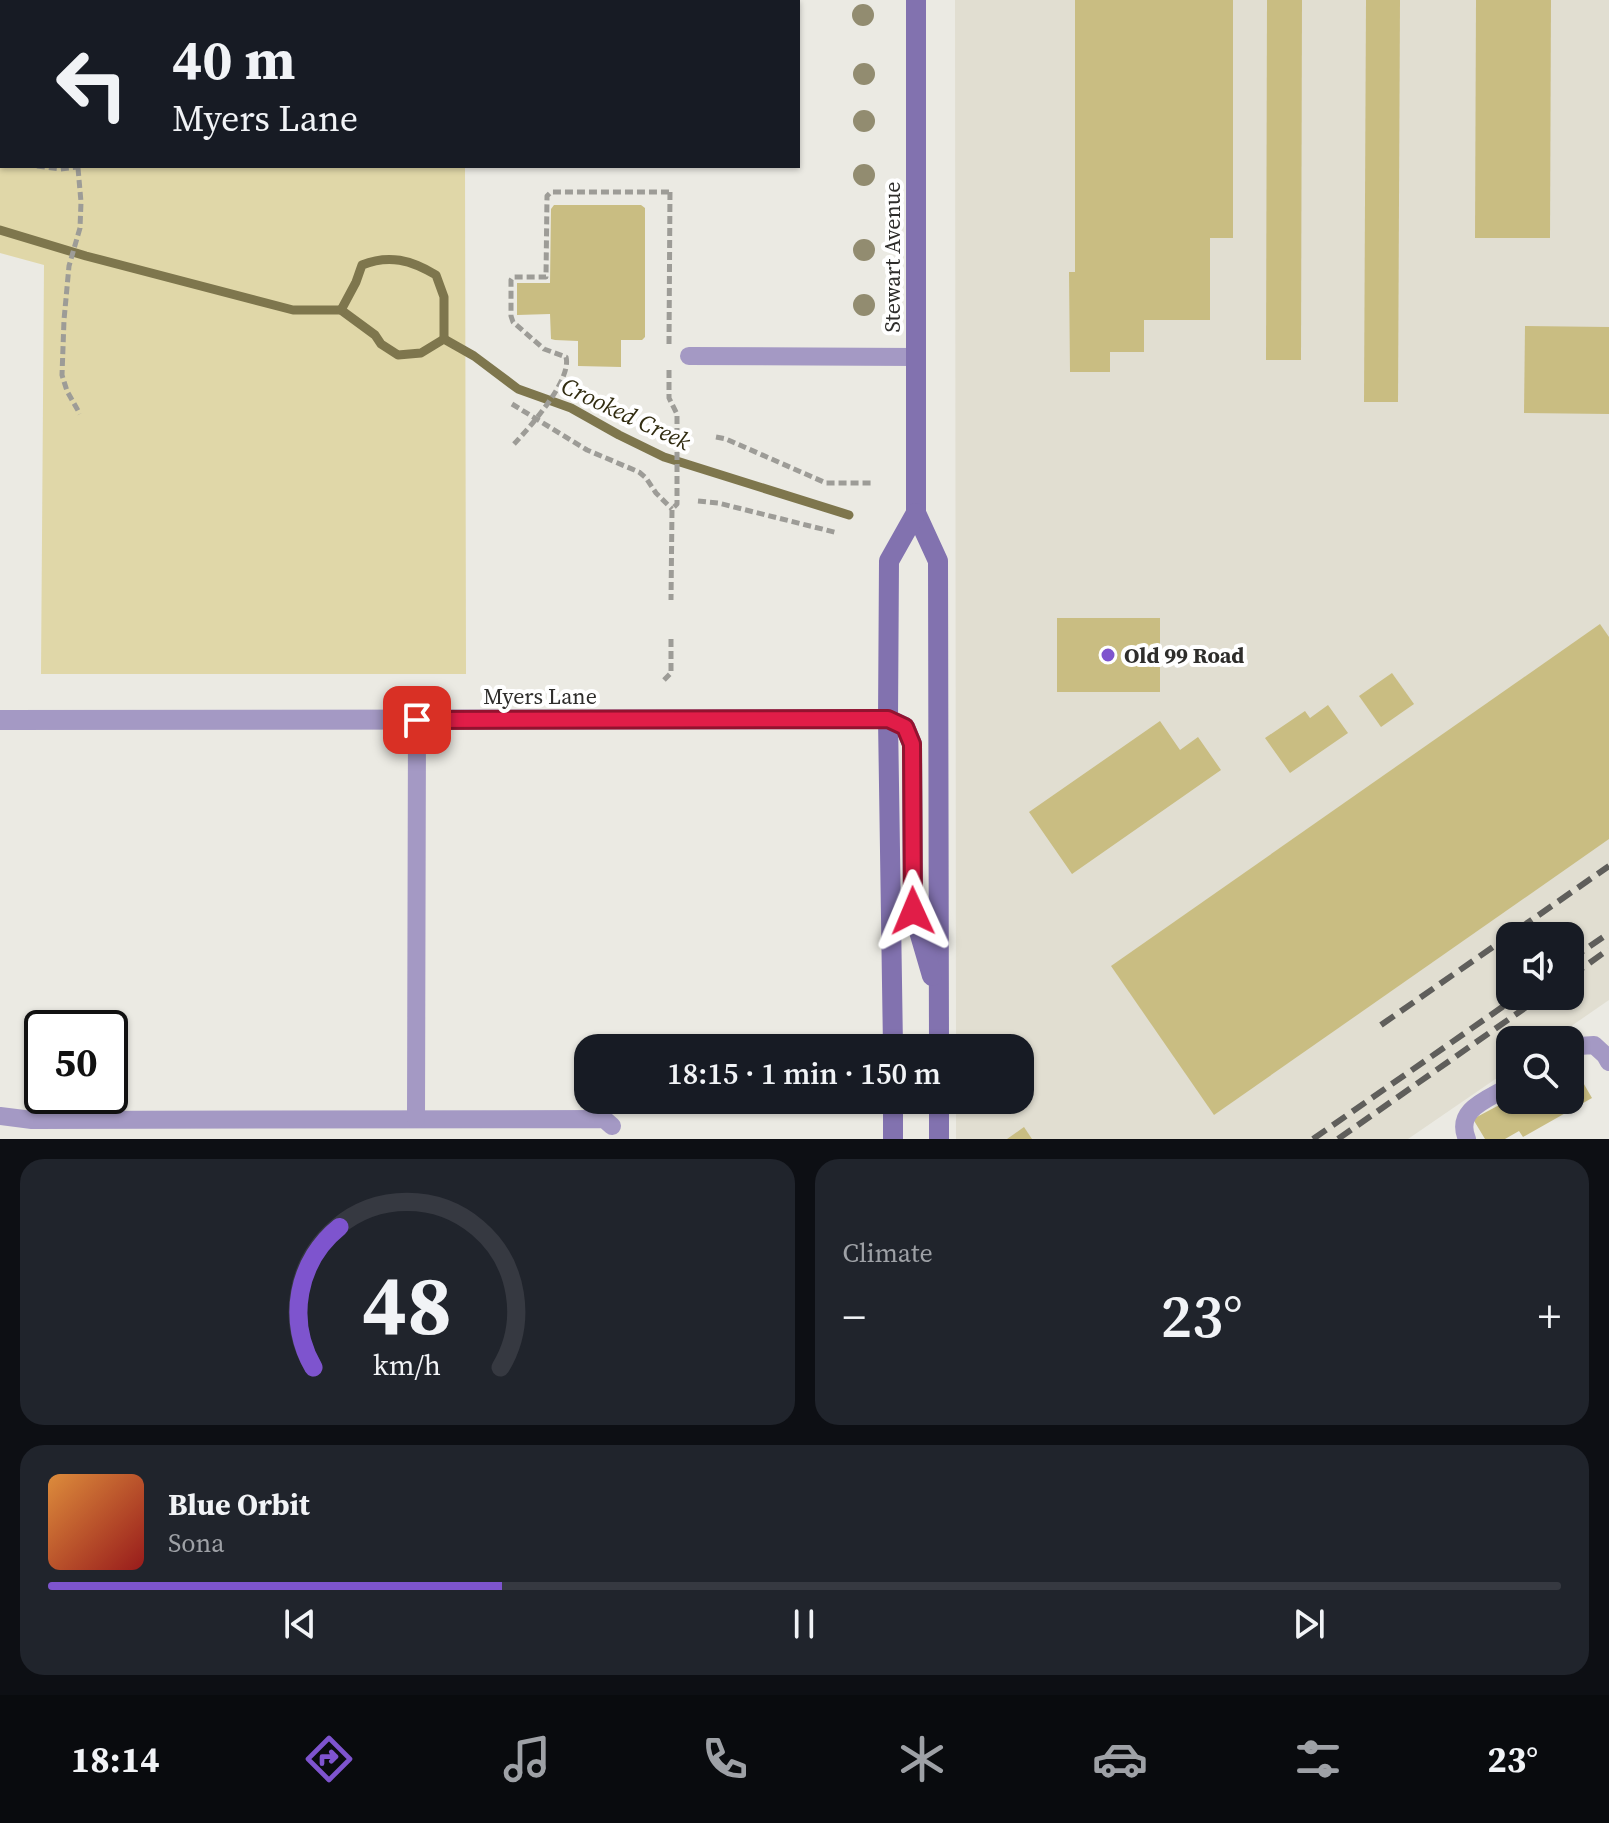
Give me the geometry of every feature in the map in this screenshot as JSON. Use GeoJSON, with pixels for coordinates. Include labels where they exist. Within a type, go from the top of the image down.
{"type":"FeatureCollection","features":[{"type":"Feature","properties":{"kind":"main road","name":"Stewart Avenue"},"geometry":{"type":"LineString","coordinates":[[916,0],[916,513],[938,561],[939,1034]]}},
{"type":"Feature","properties":{"kind":"main road","name":"Stewart Avenue"},"geometry":{"type":"LineString","coordinates":[[893,1034],[889,561],[916,513]]}},
{"type":"Feature","properties":{"kind":"main road"},"geometry":{"type":"LineString","coordinates":[[888,719],[905,727],[912,744],[913,911],[939,999]]}},
{"type":"Feature","properties":{"kind":"main road"},"geometry":{"type":"LineString","coordinates":[[893,1114],[893,1139]]}},
{"type":"Feature","properties":{"kind":"main road"},"geometry":{"type":"LineString","coordinates":[[939,1114],[939,1139]]}},
{"type":"Feature","properties":{"kind":"street","name":"Myers Lane"},"geometry":{"type":"LineString","coordinates":[[0,720],[888,719]]}},
{"type":"Feature","properties":{"kind":"lane"},"geometry":{"type":"LineString","coordinates":[[689,356],[916,357]]}},
{"type":"Feature","properties":{"kind":"lane"},"geometry":{"type":"LineString","coordinates":[[416,1119],[417,720]]}},
{"type":"Feature","properties":{"kind":"lane"},"geometry":{"type":"LineString","coordinates":[[1584,1046],[1594,1045],[1609,1062]]}},
{"type":"Feature","properties":{"kind":"lane"},"geometry":{"type":"LineString","coordinates":[[1467,1139],[1463,1122],[1467,1112],[1496,1094]]}},
{"type":"Feature","properties":{"kind":"lane"},"geometry":{"type":"LineString","coordinates":[[0,1116],[32,1120],[604,1119],[612,1126]]}},
{"type":"Feature","properties":{"kind":"lane"},"geometry":{"type":"LineString","coordinates":[[256,1120],[256,1139]]}},
{"type":"Feature","properties":{"kind":"path"},"geometry":{"type":"LineString","coordinates":[[78,168],[80,228],[69,266],[62,375],[80,414]]}},
{"type":"Feature","properties":{"kind":"path"},"geometry":{"type":"LineString","coordinates":[[514,444],[539,417],[565,375],[568,364],[566,357],[544,349],[513,322],[511,316],[513,277],[546,277],[547,196],[551,192],[670,190],[669,350]]}},
{"type":"Feature","properties":{"kind":"path"},"geometry":{"type":"LineString","coordinates":[[520,269],[520,277]]}},
{"type":"Feature","properties":{"kind":"path"},"geometry":{"type":"LineString","coordinates":[[669,366],[669,398],[677,414],[677,504],[672,509],[671,600]]}},
{"type":"Feature","properties":{"kind":"path"},"geometry":{"type":"LineString","coordinates":[[512,404],[539,417],[587,450],[639,472],[672,509]]}},
{"type":"Feature","properties":{"kind":"path"},"geometry":{"type":"LineString","coordinates":[[716,437],[826,483],[873,483]]}},
{"type":"Feature","properties":{"kind":"path"},"geometry":{"type":"LineString","coordinates":[[698,501],[718,503],[838,533]]}},
{"type":"Feature","properties":{"kind":"path"},"geometry":{"type":"LineString","coordinates":[[664,680],[671,673],[671,636]]}},
{"type":"Feature","properties":{"kind":"shaded area"},"geometry":{"type":"Polygon","coordinates":[[[955,0],[1609,0],[1609,1000],[1571,1026],[1496,1026],[1496,1079],[1408,1139],[956,1139],[956,1114],[1034,1114],[1034,1034],[956,1034],[955,0]]]}},
{"type":"Feature","properties":{"kind":"shaded area"},"geometry":{"type":"Polygon","coordinates":[[[0,168],[465,168],[466,674],[41,674],[44,265],[0,253],[0,168]]]}},
{"type":"Feature","properties":{"kind":"building"},"geometry":{"type":"Polygon","coordinates":[[[1075,0],[1233,0],[1233,238],[1210,238],[1210,320],[1144,320],[1144,352],[1110,352],[1110,372],[1070,372],[1069,272],[1075,272],[1075,0]]]}},
{"type":"Feature","properties":{"kind":"building"},"geometry":{"type":"Polygon","coordinates":[[[1267,0],[1302,0],[1301,360],[1266,360],[1267,0]]]}},
{"type":"Feature","properties":{"kind":"building"},"geometry":{"type":"Polygon","coordinates":[[[1366,0],[1400,0],[1398,402],[1364,402],[1366,0]]]}},
{"type":"Feature","properties":{"kind":"building"},"geometry":{"type":"Polygon","coordinates":[[[1476,0],[1551,0],[1550,238],[1475,238],[1476,0]]]}},
{"type":"Feature","properties":{"kind":"building"},"geometry":{"type":"Polygon","coordinates":[[[554,205],[641,205],[645,208],[645,337],[642,340],[621,340],[621,367],[578,366],[578,341],[551,339],[550,314],[517,315],[517,283],[550,283],[551,209],[554,205]]]}},
{"type":"Feature","properties":{"kind":"building"},"geometry":{"type":"Polygon","coordinates":[[[1525,326],[1609,327],[1609,414],[1524,413],[1525,326]]]}},
{"type":"Feature","properties":{"kind":"building","name":"Old 99 Road"},"geometry":{"type":"Polygon","coordinates":[[[1057,618],[1160,618],[1160,692],[1057,692],[1057,618]]]}},
{"type":"Feature","properties":{"kind":"building"},"geometry":{"type":"Polygon","coordinates":[[[1600,624],[1609,637],[1609,839],[1214,1115],[1111,966],[1600,624]]]}},
{"type":"Feature","properties":{"kind":"building"},"geometry":{"type":"Polygon","coordinates":[[[1392,673],[1414,704],[1381,727],[1359,696],[1392,673]]]}},
{"type":"Feature","properties":{"kind":"building"},"geometry":{"type":"Polygon","coordinates":[[[1328,705],[1348,733],[1290,773],[1265,738],[1305,711],[1310,718],[1328,705]]]}},
{"type":"Feature","properties":{"kind":"building"},"geometry":{"type":"Polygon","coordinates":[[[1160,721],[1180,750],[1198,737],[1221,770],[1072,874],[1029,812],[1160,721]]]}},
{"type":"Feature","properties":{"kind":"building"},"geometry":{"type":"Polygon","coordinates":[[[1584,1084],[1592,1098],[1584,1103],[1584,1084]]]}},
{"type":"Feature","properties":{"kind":"building"},"geometry":{"type":"Polygon","coordinates":[[[1496,1107],[1496,1114],[1564,1114],[1523,1137],[1519,1131],[1505,1139],[1485,1139],[1473,1119],[1496,1107]]]}},
{"type":"Feature","properties":{"kind":"building"},"geometry":{"type":"Polygon","coordinates":[[[1024,1127],[1032,1139],[1007,1139],[1024,1127]]]}},
{"type":"Feature","properties":{"kind":"waterway","name":"Crooked Creek"},"geometry":{"type":"LineString","coordinates":[[0,230],[86,256],[293,310],[341,310],[398,355],[421,353],[444,339],[474,356],[518,389],[571,408],[664,457],[849,515]]}},
{"type":"Feature","properties":{"kind":"waterway","name":"Crooked Creek"},"geometry":{"type":"LineString","coordinates":[[341,310],[362,265],[391,259],[409,262],[436,275],[444,297],[444,339]]}},
{"type":"Feature","properties":{"kind":"railway"},"geometry":{"type":"LineString","coordinates":[[1381,1025],[1609,866]]}},
{"type":"Feature","properties":{"kind":"railway"},"geometry":{"type":"LineString","coordinates":[[1584,950],[1609,933]]}},
{"type":"Feature","properties":{"kind":"railway"},"geometry":{"type":"LineString","coordinates":[[1584,967],[1609,949]]}},
{"type":"Feature","properties":{"kind":"railway"},"geometry":{"type":"LineString","coordinates":[[1313,1139],[1498,1010]]}},
{"type":"Feature","properties":{"kind":"railway"},"geometry":{"type":"LineString","coordinates":[[1338,1139],[1522,1010]]}},
{"type":"Feature","properties":{"kind":"place","name":"Old 99 Road"},"geometry":{"type":"Point","coordinates":[1108,655]}},
{"type":"Feature","properties":{"kind":"route"},"geometry":{"type":"LineString","coordinates":[[417,720],[888,719],[905,727],[912,744],[913,911]]}}]}
